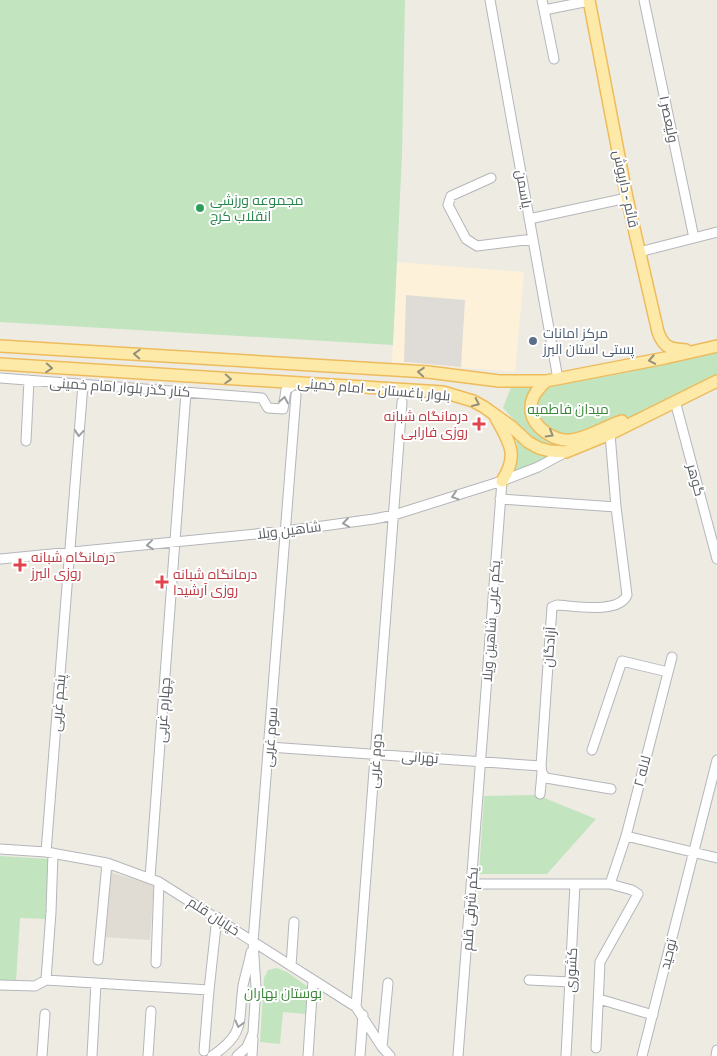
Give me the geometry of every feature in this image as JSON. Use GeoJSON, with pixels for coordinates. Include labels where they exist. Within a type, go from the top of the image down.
{"type":"FeatureCollection","features":[{"type":"Feature","properties":{"kind":"main road","name":"قائم - داریوش"},"geometry":{"type":"LineString","coordinates":[[589,1],[627,198],[661,341],[672,349],[695,351]]}},
{"type":"Feature","properties":{"kind":"main road","name":"بلوار باغستان -- امام خمینی"},"geometry":{"type":"LineString","coordinates":[[0,346],[428,372],[499,381],[546,381],[717,346]]}},
{"type":"Feature","properties":{"kind":"main road"},"geometry":{"type":"LineString","coordinates":[[169,375],[174,370],[170,356]]}},
{"type":"Feature","properties":{"kind":"main road"},"geometry":{"type":"LineString","coordinates":[[197,377],[192,371],[191,366],[193,361],[198,358]]}},
{"type":"Feature","properties":{"kind":"main road","name":"بلوار باغستان -- امام خمینی"},"geometry":{"type":"LineString","coordinates":[[0,364],[443,392],[473,401],[494,414],[528,442],[539,448],[566,452]]}},
{"type":"Feature","properties":{"kind":"main road"},"geometry":{"type":"LineString","coordinates":[[546,381],[537,390],[530,409],[538,426],[554,437],[573,440],[620,422],[648,415]]}},
{"type":"Feature","properties":{"kind":"main road"},"geometry":{"type":"LineString","coordinates":[[566,452],[610,434],[717,381]]}},
{"type":"Feature","properties":{"kind":"main road"},"geometry":{"type":"LineString","coordinates":[[494,414],[508,440],[512,452],[511,462],[502,481]]}},
{"type":"Feature","properties":{"kind":"street","name":"یاسمن"},"geometry":{"type":"LineString","coordinates":[[490,0],[558,379]]}},
{"type":"Feature","properties":{"kind":"street"},"geometry":{"type":"LineString","coordinates":[[542,0],[554,59]]}},
{"type":"Feature","properties":{"kind":"street","name":"ولیعصر ۱"},"geometry":{"type":"LineString","coordinates":[[644,0],[694,238]]}},
{"type":"Feature","properties":{"kind":"street"},"geometry":{"type":"LineString","coordinates":[[544,10],[589,1]]}},
{"type":"Feature","properties":{"kind":"street"},"geometry":{"type":"LineString","coordinates":[[491,178],[450,196],[448,205],[466,239],[478,246],[533,239]]}},
{"type":"Feature","properties":{"kind":"street"},"geometry":{"type":"LineString","coordinates":[[529,219],[627,198]]}},
{"type":"Feature","properties":{"kind":"street"},"geometry":{"type":"LineString","coordinates":[[639,252],[717,232]]}},
{"type":"Feature","properties":{"kind":"street"},"geometry":{"type":"LineString","coordinates":[[109,386],[110,372]]}},
{"type":"Feature","properties":{"kind":"street","name":"کنار گذر بلوار امام خمینی"},"geometry":{"type":"LineString","coordinates":[[0,378],[262,398],[268,408],[282,409],[286,390],[296,383]]}},
{"type":"Feature","properties":{"kind":"street"},"geometry":{"type":"LineString","coordinates":[[26,441],[30,380]]}},
{"type":"Feature","properties":{"kind":"street","name":"پنجم غربی"},"geometry":{"type":"LineString","coordinates":[[46,980],[50,853],[83,384]]}},
{"type":"Feature","properties":{"kind":"street","name":"چهارم غربی"},"geometry":{"type":"LineString","coordinates":[[155,880],[186,392]]}},
{"type":"Feature","properties":{"kind":"street","name":"سوم غربی"},"geometry":{"type":"LineString","coordinates":[[253,942],[296,395]]}},
{"type":"Feature","properties":{"kind":"street","name":"گوهر"},"geometry":{"type":"LineString","coordinates":[[675,401],[717,559]]}},
{"type":"Feature","properties":{"kind":"street","name":"دوم غربی"},"geometry":{"type":"LineString","coordinates":[[356,1007],[402,402]]}},
{"type":"Feature","properties":{"kind":"street"},"geometry":{"type":"LineString","coordinates":[[500,499],[616,507],[610,434]]}},
{"type":"Feature","properties":{"kind":"street","name":"شاهین ویلا"},"geometry":{"type":"LineString","coordinates":[[0,559],[286,531],[394,515],[502,481],[538,467],[566,452]]}},
{"type":"Feature","properties":{"kind":"street","name":"یکم غربی شاهین ویلا"},"geometry":{"type":"LineString","coordinates":[[481,762],[502,481]]}},
{"type":"Feature","properties":{"kind":"street","name":"آزادگان"},"geometry":{"type":"LineString","coordinates":[[540,794],[543,772],[552,607],[557,605],[612,607],[624,601],[627,590],[616,507]]}},
{"type":"Feature","properties":{"kind":"street","name":"لاله ۲"},"geometry":{"type":"LineString","coordinates":[[610,884],[626,836],[672,657]]}},
{"type":"Feature","properties":{"kind":"street"},"geometry":{"type":"LineString","coordinates":[[592,750],[622,661],[668,672]]}},
{"type":"Feature","properties":{"kind":"street","name":"تهرانی"},"geometry":{"type":"LineString","coordinates":[[269,747],[481,762],[543,772]]}},
{"type":"Feature","properties":{"kind":"street"},"geometry":{"type":"LineString","coordinates":[[694,851],[717,760]]}},
{"type":"Feature","properties":{"kind":"street","name":"یکم شرقی قلم"},"geometry":{"type":"LineString","coordinates":[[458,1056],[481,762]]}},
{"type":"Feature","properties":{"kind":"street"},"geometry":{"type":"LineString","coordinates":[[543,772],[611,789]]}},
{"type":"Feature","properties":{"kind":"street"},"geometry":{"type":"LineString","coordinates":[[626,836],[717,858]]}},
{"type":"Feature","properties":{"kind":"street","name":"خیابان قلم"},"geometry":{"type":"LineString","coordinates":[[0,849],[50,853],[107,863],[155,880],[217,917],[356,1007],[390,1056]]}},
{"type":"Feature","properties":{"kind":"street","name":"توحید"},"geometry":{"type":"LineString","coordinates":[[642,1056],[694,851]]}},
{"type":"Feature","properties":{"kind":"street"},"geometry":{"type":"LineString","coordinates":[[98,960],[107,863]]}},
{"type":"Feature","properties":{"kind":"street"},"geometry":{"type":"LineString","coordinates":[[155,880],[156,963]]}},
{"type":"Feature","properties":{"kind":"street"},"geometry":{"type":"LineString","coordinates":[[471,884],[610,884],[636,891],[638,896],[600,962],[596,1048]]}},
{"type":"Feature","properties":{"kind":"street","name":"کشوری"},"geometry":{"type":"LineString","coordinates":[[566,1056],[575,884]]}},
{"type":"Feature","properties":{"kind":"street"},"geometry":{"type":"LineString","coordinates":[[217,917],[208,990],[208,1054],[230,1042],[238,1029],[243,986],[253,942]]}},
{"type":"Feature","properties":{"kind":"street"},"geometry":{"type":"LineString","coordinates":[[291,966],[294,922]]}},
{"type":"Feature","properties":{"kind":"street"},"geometry":{"type":"LineString","coordinates":[[252,1056],[256,988],[253,942]]}},
{"type":"Feature","properties":{"kind":"street"},"geometry":{"type":"LineString","coordinates":[[0,985],[35,986],[46,980],[208,990]]}},
{"type":"Feature","properties":{"kind":"street"},"geometry":{"type":"LineString","coordinates":[[308,1056],[313,980]]}},
{"type":"Feature","properties":{"kind":"street"},"geometry":{"type":"LineString","coordinates":[[529,980],[571,982]]}},
{"type":"Feature","properties":{"kind":"street"},"geometry":{"type":"LineString","coordinates":[[243,986],[250,981],[254,983],[256,988]]}},
{"type":"Feature","properties":{"kind":"street"},"geometry":{"type":"LineString","coordinates":[[92,1056],[96,983]]}},
{"type":"Feature","properties":{"kind":"street"},"geometry":{"type":"LineString","coordinates":[[382,1047],[388,983]]}},
{"type":"Feature","properties":{"kind":"street"},"geometry":{"type":"LineString","coordinates":[[599,999],[652,1014]]}},
{"type":"Feature","properties":{"kind":"street"},"geometry":{"type":"LineString","coordinates":[[148,1056],[151,1011]]}},
{"type":"Feature","properties":{"kind":"street"},"geometry":{"type":"LineString","coordinates":[[42,1056],[45,1014]]}},
{"type":"Feature","properties":{"kind":"street"},"geometry":{"type":"LineString","coordinates":[[360,1056],[362,1015]]}},
{"type":"Feature","properties":{"kind":"street"},"geometry":{"type":"LineString","coordinates":[[237,1056],[247,1047],[253,1033]]}},
{"type":"Feature","properties":{"kind":"street"},"geometry":{"type":"LineString","coordinates":[[716,1056],[717,1050]]}},
{"type":"Feature","properties":{"kind":"shaded area"},"geometry":{"type":"Polygon","coordinates":[[[397,262],[524,272],[515,372],[392,362],[397,262]]]}},
{"type":"Feature","properties":{"kind":"shaded area"},"geometry":{"type":"Polygon","coordinates":[[[406,295],[465,300],[461,367],[404,362],[406,295]]]}},
{"type":"Feature","properties":{"kind":"shaded area"},"geometry":{"type":"Polygon","coordinates":[[[109,872],[154,885],[150,940],[104,937],[109,872]]]}},
{"type":"Feature","properties":{"kind":"green space","name":"مجموعه ورزشی انقلاب کرج"},"geometry":{"type":"Polygon","coordinates":[[[0,0],[405,0],[402,155],[393,345],[0,322],[0,0]]]}},
{"type":"Feature","properties":{"kind":"green space","name":"میدان فاطمیه"},"geometry":{"type":"Polygon","coordinates":[[[717,351],[717,377],[647,411],[568,437],[550,431],[536,415],[536,404],[539,396],[553,385],[717,351]]]}},
{"type":"Feature","properties":{"kind":"green space"},"geometry":{"type":"Polygon","coordinates":[[[535,386],[527,408],[561,445],[548,445],[535,439],[503,408],[511,387],[535,386]]]}},
{"type":"Feature","properties":{"kind":"green space"},"geometry":{"type":"Polygon","coordinates":[[[515,437],[531,450],[550,456],[512,473],[518,456],[515,437]]]}},
{"type":"Feature","properties":{"kind":"green space"},"geometry":{"type":"Polygon","coordinates":[[[537,795],[596,819],[547,874],[479,874],[484,796],[537,795]]]}},
{"type":"Feature","properties":{"kind":"green space"},"geometry":{"type":"Polygon","coordinates":[[[0,856],[49,859],[45,919],[20,918],[16,982],[0,981],[0,856]]]}},
{"type":"Feature","properties":{"kind":"green space","name":"بوستان بهاران"},"geometry":{"type":"Polygon","coordinates":[[[277,968],[287,972],[308,987],[306,1014],[283,1012],[280,1044],[260,1042],[264,978],[268,970],[277,968]]]}},
{"type":"Feature","properties":{"kind":"place","name":"مجموعه ورزشی انقلاب کرج"},"geometry":{"type":"Point","coordinates":[200,208]}},
{"type":"Feature","properties":{"kind":"place","name":"مرکز امانات پستی استان البرز"},"geometry":{"type":"Point","coordinates":[533,341]}},
{"type":"Feature","properties":{"kind":"place","name":"درمانگاه شبانه روزی فارابی"},"geometry":{"type":"Point","coordinates":[479,424]}},
{"type":"Feature","properties":{"kind":"place","name":"درمانگاه شبانه روزی البرز"},"geometry":{"type":"Point","coordinates":[20,565]}},
{"type":"Feature","properties":{"kind":"place","name":"درمانگاه شبانه روزی آرشیدا"},"geometry":{"type":"Point","coordinates":[162,582]}}]}
